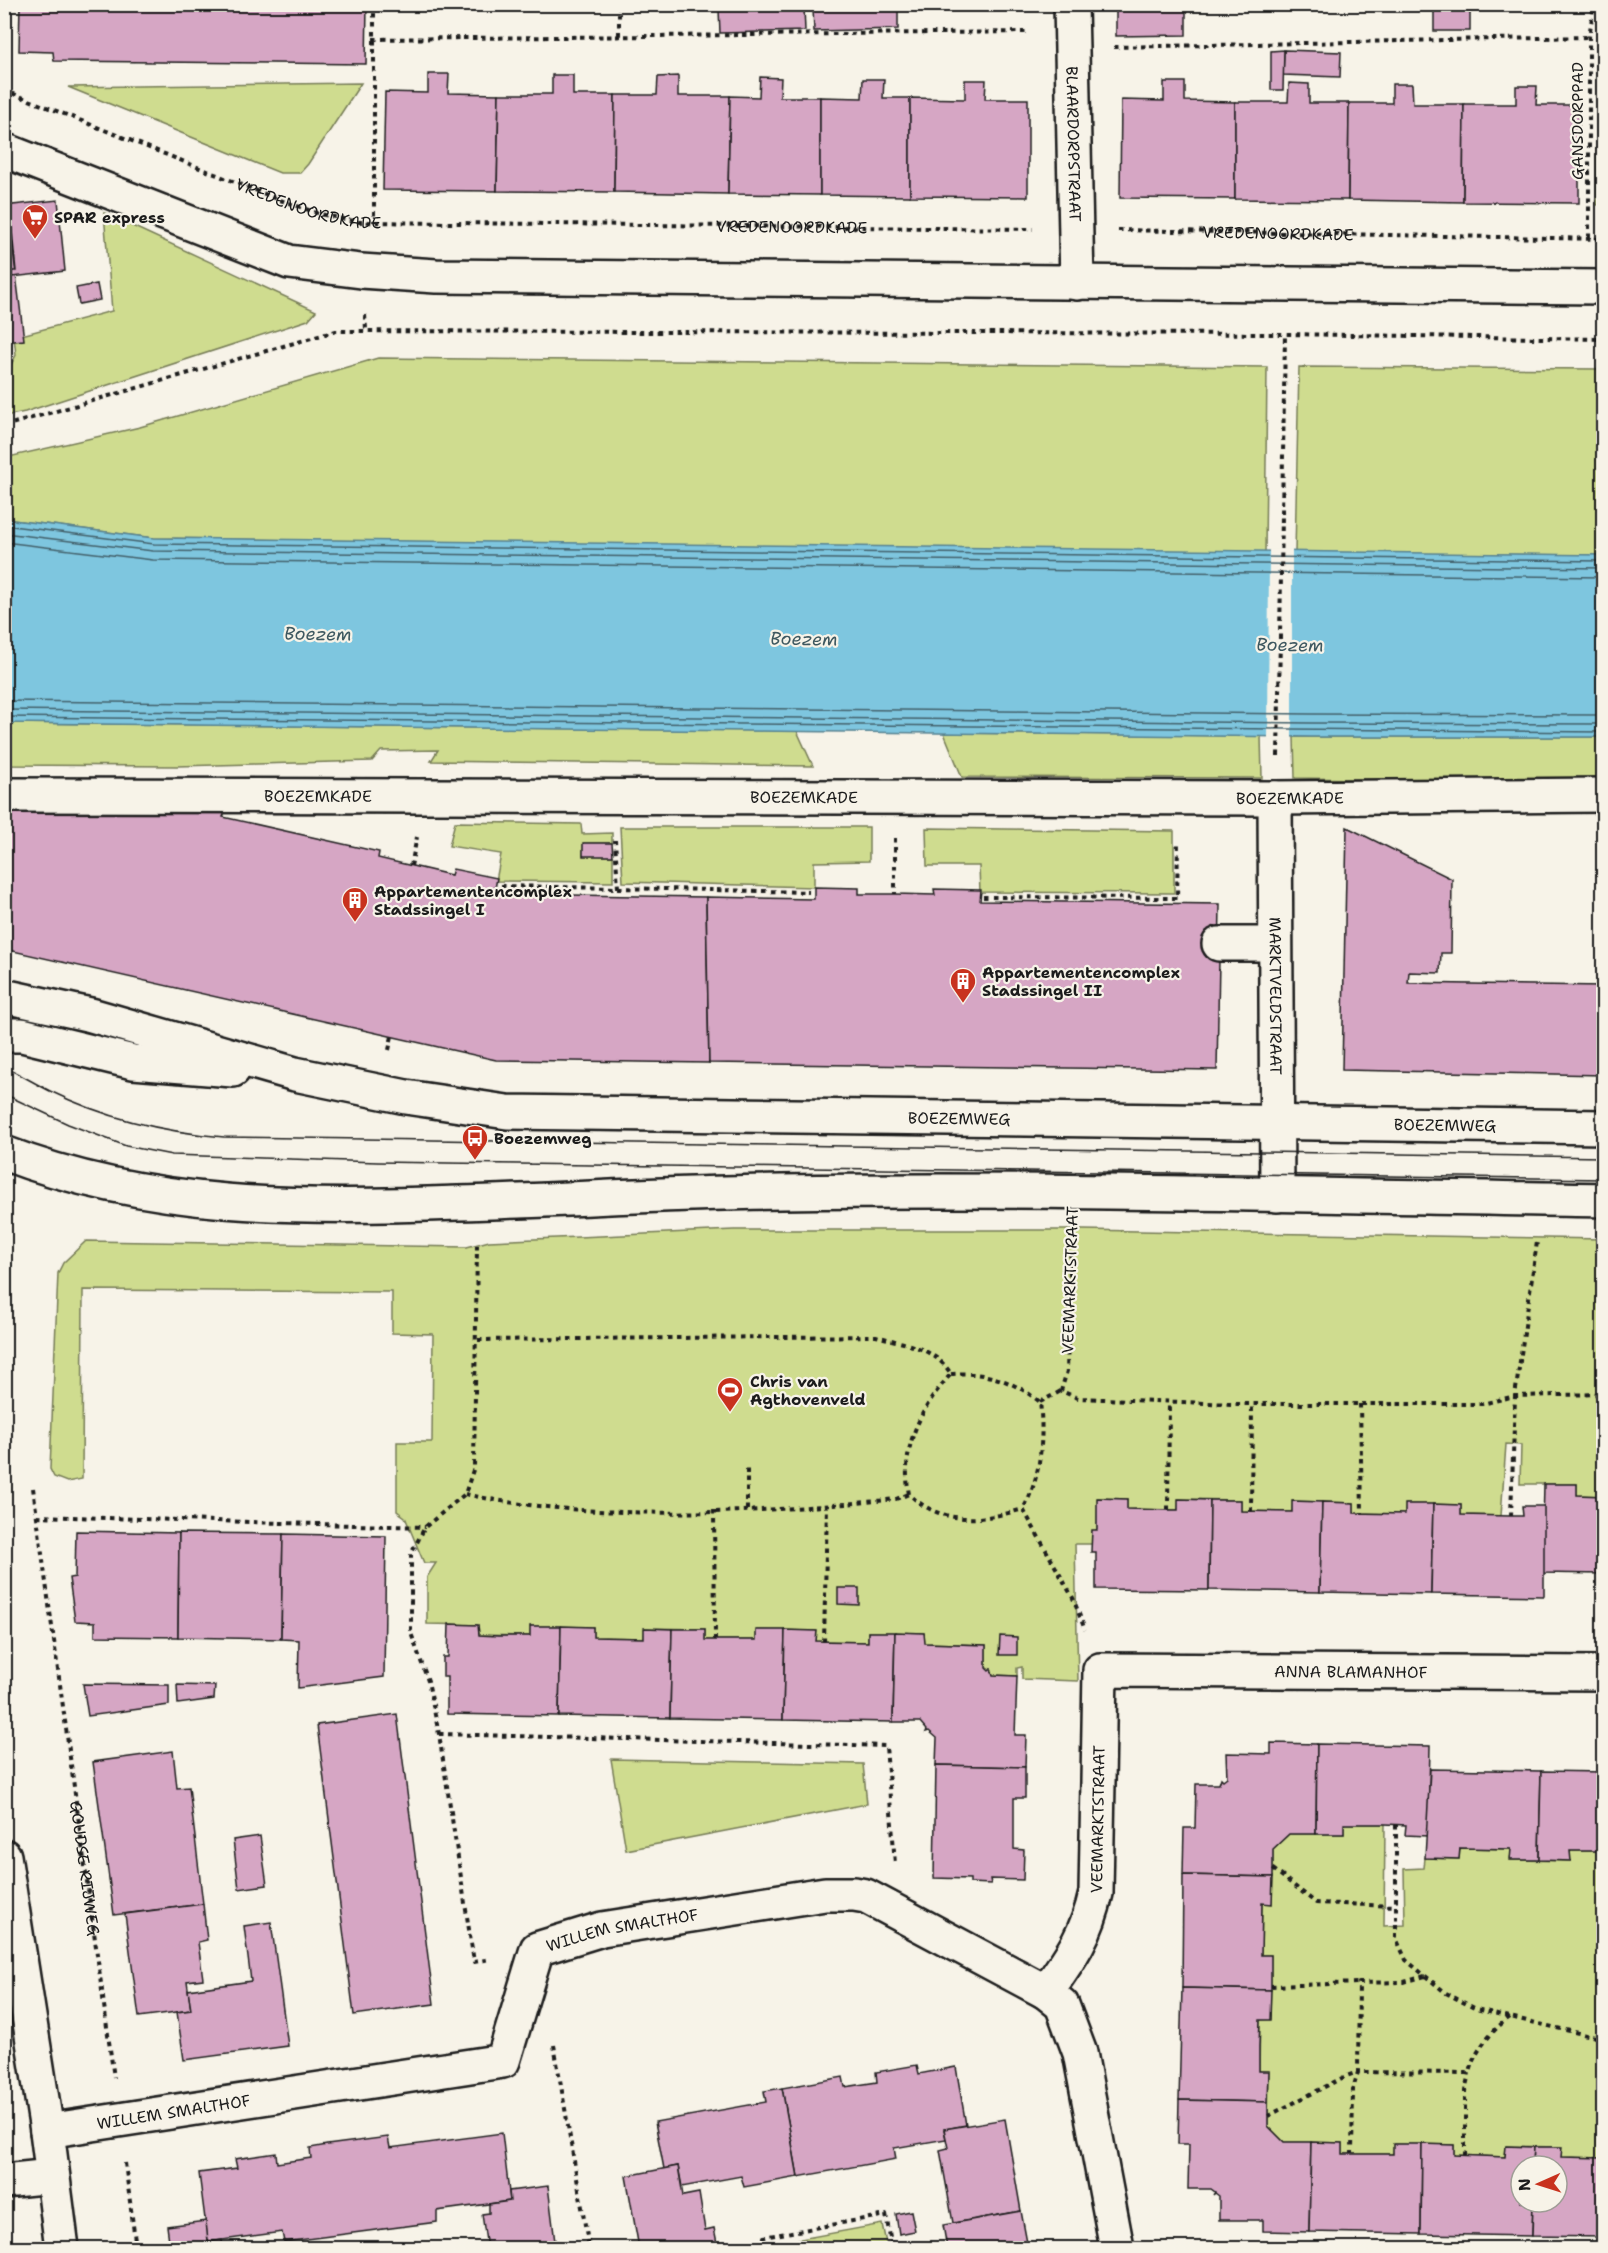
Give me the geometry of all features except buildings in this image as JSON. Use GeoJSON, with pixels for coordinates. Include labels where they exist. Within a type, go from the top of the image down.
{"type":"FeatureCollection","features":[{"type":"Feature","properties":{"kind":"street","name":"BLAARDORPSTRAAT"},"geometry":{"type":"LineString","coordinates":[[1071,4],[1077,283]]}},
{"type":"Feature","properties":{"kind":"street"},"geometry":{"type":"LineString","coordinates":[[6,152],[289,262],[361,272],[436,276],[1604,287]]}},
{"type":"Feature","properties":{"kind":"street","name":"BOEZEMKADE"},"geometry":{"type":"LineString","coordinates":[[4,795],[1275,798],[1604,795]]}},
{"type":"Feature","properties":{"kind":"street","name":"MARKTVELDSTRAAT"},"geometry":{"type":"LineString","coordinates":[[1275,798],[1277,1195]]}},
{"type":"Feature","properties":{"kind":"street"},"geometry":{"type":"LineString","coordinates":[[1219,944],[1275,944]]}},
{"type":"Feature","properties":{"kind":"street","name":"BOEZEMWEG"},"geometry":{"type":"LineString","coordinates":[[4,996],[91,1015],[295,1074],[406,1097],[507,1112],[1604,1127]]}},
{"type":"Feature","properties":{"kind":"street"},"geometry":{"type":"LineString","coordinates":[[4,1035],[22,1035],[133,1062],[295,1074]]}},
{"type":"Feature","properties":{"kind":"street"},"geometry":{"type":"LineString","coordinates":[[4,1153],[87,1181],[187,1198],[334,1208],[776,1192],[1073,1190],[1604,1200]]}},
{"type":"Feature","properties":{"kind":"street","name":"ANNA BLAMANHOF"},"geometry":{"type":"LineString","coordinates":[[1100,1670],[1604,1673]]}},
{"type":"Feature","properties":{"kind":"street","name":"VEEMARKTSTRAAT"},"geometry":{"type":"LineString","coordinates":[[1046,1992],[1077,1948],[1088,1924],[1096,1893],[1100,1670]]}},
{"type":"Feature","properties":{"kind":"street"},"geometry":{"type":"LineString","coordinates":[[4,1856],[48,2131],[62,2248]]}},
{"type":"Feature","properties":{"kind":"street","name":"WILLEM SMALTHOF"},"geometry":{"type":"LineString","coordinates":[[48,2131],[503,2061],[537,1949],[602,1929],[825,1894],[866,1896],[1046,1992]]}},
{"type":"Feature","properties":{"kind":"street"},"geometry":{"type":"LineString","coordinates":[[1046,1992],[1062,2005],[1080,2053],[1117,2248]]}},
{"type":"Feature","properties":{"kind":"street"},"geometry":{"type":"LineString","coordinates":[[4,2181],[52,2176]]}},
{"type":"Feature","properties":{"kind":"path"},"geometry":{"type":"LineString","coordinates":[[374,4],[374,222]]}},
{"type":"Feature","properties":{"kind":"path"},"geometry":{"type":"LineString","coordinates":[[619,4],[619,36]]}},
{"type":"Feature","properties":{"kind":"path","name":"GANSDORPPAD"},"geometry":{"type":"LineString","coordinates":[[1589,238],[1589,37],[1594,4]]}},
{"type":"Feature","properties":{"kind":"path"},"geometry":{"type":"LineString","coordinates":[[373,39],[1027,32]]}},
{"type":"Feature","properties":{"kind":"path"},"geometry":{"type":"LineString","coordinates":[[1124,46],[1589,37]]}},
{"type":"Feature","properties":{"kind":"path","name":"VREDENOORDKADE"},"geometry":{"type":"LineString","coordinates":[[4,90],[280,200],[320,214],[358,222],[1076,229],[1604,239]]}},
{"type":"Feature","properties":{"kind":"path"},"geometry":{"type":"LineString","coordinates":[[4,426],[336,331],[1285,334],[1604,339]]}},
{"type":"Feature","properties":{"kind":"path"},"geometry":{"type":"LineString","coordinates":[[1280,740],[1280,548],[1285,334]]}},
{"type":"Feature","properties":{"kind":"path"},"geometry":{"type":"LineString","coordinates":[[895,797],[895,894]]}},
{"type":"Feature","properties":{"kind":"path"},"geometry":{"type":"LineString","coordinates":[[984,897],[1177,898],[1178,798]]}},
{"type":"Feature","properties":{"kind":"path"},"geometry":{"type":"LineString","coordinates":[[618,882],[618,888]]}},
{"type":"Feature","properties":{"kind":"path"},"geometry":{"type":"LineString","coordinates":[[501,886],[808,892]]}},
{"type":"Feature","properties":{"kind":"path","name":"VEEMARKTSTRAAT"},"geometry":{"type":"LineString","coordinates":[[1061,1391],[1067,1371],[1073,1190]]}},
{"type":"Feature","properties":{"kind":"path"},"geometry":{"type":"LineString","coordinates":[[1510,1516],[1515,1396],[1543,1199]]}},
{"type":"Feature","properties":{"kind":"path"},"geometry":{"type":"LineString","coordinates":[[477,1203],[474,1467],[465,1494],[425,1527],[411,1554],[411,1633],[428,1681],[439,1734],[474,1962],[537,1949]]}},
{"type":"Feature","properties":{"kind":"path"},"geometry":{"type":"LineString","coordinates":[[477,1340],[876,1336],[922,1348],[938,1357],[951,1374]]}},
{"type":"Feature","properties":{"kind":"path"},"geometry":{"type":"LineString","coordinates":[[951,1374],[986,1374],[1026,1390],[1041,1402],[1042,1430],[1036,1481],[1023,1509]]}},
{"type":"Feature","properties":{"kind":"path"},"geometry":{"type":"LineString","coordinates":[[951,1374],[931,1401],[912,1435],[907,1468],[909,1494],[921,1506],[948,1517],[979,1519],[1023,1509]]}},
{"type":"Feature","properties":{"kind":"path"},"geometry":{"type":"LineString","coordinates":[[1041,1402],[1061,1391],[1078,1398],[1252,1404],[1482,1404],[1515,1396],[1604,1394]]}},
{"type":"Feature","properties":{"kind":"path"},"geometry":{"type":"LineString","coordinates":[[1168,1510],[1169,1402]]}},
{"type":"Feature","properties":{"kind":"path"},"geometry":{"type":"LineString","coordinates":[[1251,1511],[1252,1404]]}},
{"type":"Feature","properties":{"kind":"path"},"geometry":{"type":"LineString","coordinates":[[1360,1404],[1362,1514]]}},
{"type":"Feature","properties":{"kind":"path"},"geometry":{"type":"LineString","coordinates":[[747,1467],[747,1509]]}},
{"type":"Feature","properties":{"kind":"path","name":"GOUDSE RIJWEG"},"geometry":{"type":"LineString","coordinates":[[33,1488],[136,2248]]}},
{"type":"Feature","properties":{"kind":"path"},"geometry":{"type":"LineString","coordinates":[[465,1494],[541,1505],[605,1510],[714,1510],[827,1505],[896,1499],[909,1494]]}},
{"type":"Feature","properties":{"kind":"path"},"geometry":{"type":"LineString","coordinates":[[824,1642],[827,1505]]}},
{"type":"Feature","properties":{"kind":"path"},"geometry":{"type":"LineString","coordinates":[[1023,1509],[1073,1598],[1100,1670]]}},
{"type":"Feature","properties":{"kind":"path"},"geometry":{"type":"LineString","coordinates":[[714,1510],[715,1640]]}},
{"type":"Feature","properties":{"kind":"path"},"geometry":{"type":"LineString","coordinates":[[37,1516],[425,1527]]}},
{"type":"Feature","properties":{"kind":"path"},"geometry":{"type":"LineString","coordinates":[[439,1734],[886,1746],[899,1913]]}},
{"type":"Feature","properties":{"kind":"path"},"geometry":{"type":"LineString","coordinates":[[1396,1825],[1396,1938],[1406,1960],[1446,1993],[1476,2009],[1604,2039]]}},
{"type":"Feature","properties":{"kind":"path"},"geometry":{"type":"LineString","coordinates":[[1273,1869],[1317,1903],[1396,1906]]}},
{"type":"Feature","properties":{"kind":"path"},"geometry":{"type":"LineString","coordinates":[[1270,1986],[1404,1982],[1426,1976]]}},
{"type":"Feature","properties":{"kind":"path"},"geometry":{"type":"LineString","coordinates":[[1352,2154],[1353,2089],[1358,2072],[1359,1983]]}},
{"type":"Feature","properties":{"kind":"path"},"geometry":{"type":"LineString","coordinates":[[1465,2156],[1465,2091],[1469,2073],[1484,2045],[1510,2017]]}},
{"type":"Feature","properties":{"kind":"path"},"geometry":{"type":"LineString","coordinates":[[553,2041],[590,2248]]}},
{"type":"Feature","properties":{"kind":"path"},"geometry":{"type":"LineString","coordinates":[[1268,2116],[1344,2076],[1358,2072],[1469,2073]]}},
{"type":"Feature","properties":{"kind":"path"},"geometry":{"type":"LineString","coordinates":[[767,2248],[764,2237],[886,2215],[892,2248]]}},
{"type":"Feature","properties":{"kind":"green space"},"geometry":{"type":"Polygon","coordinates":[[[1603,4],[1604,204],[1597,205],[1597,34],[1603,4]]]}},
{"type":"Feature","properties":{"kind":"green space"},"geometry":{"type":"Polygon","coordinates":[[[361,83],[300,173],[280,173],[68,87],[361,83]]]}},
{"type":"Feature","properties":{"kind":"green space"},"geometry":{"type":"Polygon","coordinates":[[[104,213],[316,311],[308,320],[25,412],[5,416],[5,376],[16,355],[14,337],[112,311],[104,213]]]}},
{"type":"Feature","properties":{"kind":"green space"},"geometry":{"type":"Polygon","coordinates":[[[378,358],[1267,367],[1265,553],[154,538],[5,519],[4,458],[140,427],[378,358]]]}},
{"type":"Feature","properties":{"kind":"green space"},"geometry":{"type":"Polygon","coordinates":[[[1299,367],[1603,369],[1603,555],[1295,553],[1299,367]]]}},
{"type":"Feature","properties":{"kind":"green space"},"geometry":{"type":"Polygon","coordinates":[[[5,723],[797,731],[813,766],[431,761],[438,750],[381,751],[372,761],[177,766],[5,765],[5,723]]]}},
{"type":"Feature","properties":{"kind":"green space"},"geometry":{"type":"Polygon","coordinates":[[[944,733],[1261,736],[1262,778],[962,777],[944,733]]]}},
{"type":"Feature","properties":{"kind":"green space"},"geometry":{"type":"Polygon","coordinates":[[[1294,737],[1603,737],[1603,783],[1295,778],[1294,737]]]}},
{"type":"Feature","properties":{"kind":"green space"},"geometry":{"type":"Polygon","coordinates":[[[455,822],[581,824],[582,834],[612,833],[612,843],[584,843],[583,855],[613,856],[613,882],[496,881],[501,854],[449,846],[455,822]]]}},
{"type":"Feature","properties":{"kind":"green space"},"geometry":{"type":"Polygon","coordinates":[[[620,827],[869,827],[869,861],[814,862],[814,887],[623,882],[620,827]]]}},
{"type":"Feature","properties":{"kind":"green space"},"geometry":{"type":"Polygon","coordinates":[[[926,828],[1174,831],[1174,893],[980,892],[979,866],[927,866],[926,828]]]}},
{"type":"Feature","properties":{"kind":"green space"},"geometry":{"type":"Polygon","coordinates":[[[734,1230],[1082,1230],[1603,1239],[1603,1496],[1577,1495],[1577,1484],[1520,1484],[1521,1445],[1506,1444],[1501,1516],[1461,1515],[1461,1505],[1406,1504],[1405,1514],[1354,1513],[1354,1503],[1293,1501],[1292,1512],[1241,1511],[1241,1500],[1179,1499],[1178,1510],[1127,1509],[1127,1499],[1098,1498],[1097,1530],[1092,1531],[1092,1544],[1075,1544],[1078,1681],[1022,1679],[1022,1667],[1017,1668],[1017,1676],[993,1675],[991,1669],[986,1668],[986,1645],[925,1643],[924,1633],[868,1632],[868,1642],[816,1641],[816,1631],[757,1630],[756,1640],[705,1640],[705,1629],[645,1628],[644,1638],[593,1637],[593,1627],[531,1626],[530,1636],[479,1635],[478,1625],[427,1624],[427,1577],[436,1563],[424,1563],[405,1517],[397,1511],[397,1442],[432,1442],[433,1334],[392,1333],[392,1292],[83,1290],[82,1479],[67,1482],[54,1477],[50,1469],[58,1273],[63,1263],[86,1241],[467,1247],[489,1241],[734,1230]]]}},
{"type":"Feature","properties":{"kind":"green space"},"geometry":{"type":"Polygon","coordinates":[[[611,1759],[863,1764],[867,1804],[626,1850],[611,1759]]]}},
{"type":"Feature","properties":{"kind":"green space"},"geometry":{"type":"Polygon","coordinates":[[[1344,1824],[1385,1824],[1384,1926],[1405,1925],[1404,1869],[1424,1868],[1425,1858],[1459,1859],[1460,1848],[1511,1849],[1511,1860],[1570,1861],[1570,1851],[1603,1851],[1603,2158],[1569,2157],[1569,2154],[1561,2154],[1561,2147],[1506,2146],[1505,2157],[1454,2155],[1454,2145],[1394,2144],[1393,2154],[1342,2154],[1342,2143],[1284,2142],[1268,2126],[1269,2072],[1259,2071],[1260,2020],[1270,2019],[1271,1955],[1261,1955],[1262,1903],[1272,1904],[1273,1849],[1289,1834],[1344,1834],[1344,1824]]]}},
{"type":"Feature","properties":{"kind":"green space"},"geometry":{"type":"Polygon","coordinates":[[[882,2224],[887,2248],[774,2248],[773,2244],[882,2224]]]}},
{"type":"Feature","properties":{"kind":"water","name":"Boezem"},"geometry":{"type":"Polygon","coordinates":[[[5,519],[154,538],[1603,555],[1603,737],[1310,737],[5,723],[5,519]]]}},
{"type":"Feature","properties":{"kind":"pier"},"geometry":{"type":"Polygon","coordinates":[[[1269,550],[1292,550],[1292,740],[1268,740],[1269,550]]]}},
{"type":"Feature","properties":{"kind":"tram line"},"geometry":{"type":"LineString","coordinates":[[4,1067],[71,1101],[113,1116],[178,1132],[224,1137],[1604,1157]]}},
{"type":"Feature","properties":{"kind":"tram line"},"geometry":{"type":"LineString","coordinates":[[4,1094],[68,1124],[126,1146],[172,1155],[377,1162],[1604,1179]]}},
{"type":"Feature","properties":{"kind":"place","name":"SPAR express"},"geometry":{"type":"Point","coordinates":[35,240]}},
{"type":"Feature","properties":{"kind":"place","name":"Appartementencomplex Stadssingel I"},"geometry":{"type":"Point","coordinates":[355,923]}},
{"type":"Feature","properties":{"kind":"place","name":"Appartementencomplex Stadssingel II"},"geometry":{"type":"Point","coordinates":[963,1004]}},
{"type":"Feature","properties":{"kind":"place","name":"Boezemweg"},"geometry":{"type":"Point","coordinates":[475,1161]}},
{"type":"Feature","properties":{"kind":"place","name":"Chris van Agthovenveld"},"geometry":{"type":"Point","coordinates":[730,1413]}}]}
